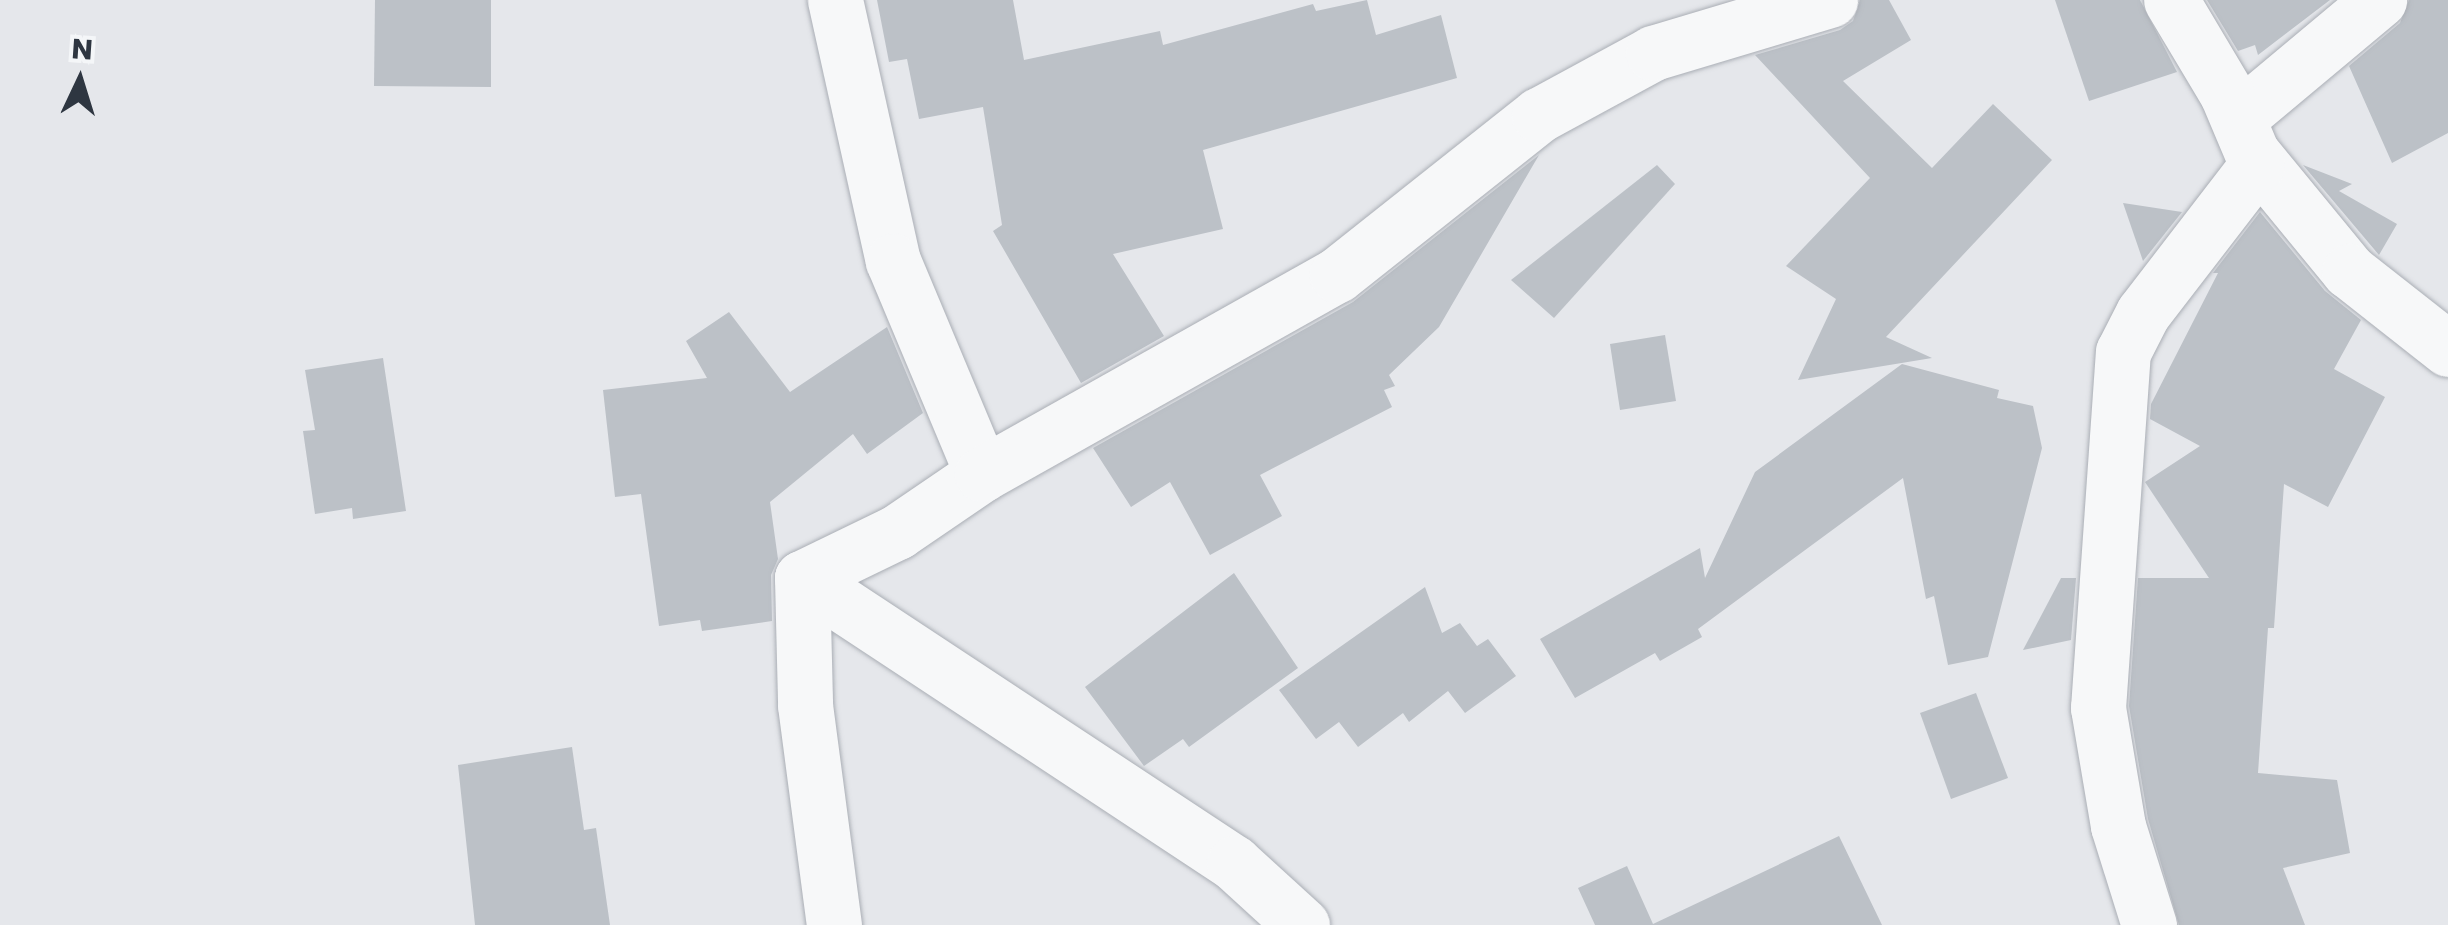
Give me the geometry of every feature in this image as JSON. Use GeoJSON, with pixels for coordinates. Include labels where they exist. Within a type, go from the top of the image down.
{"type":"FeatureCollection","features":[{"type":"Feature","properties":{"kind":"street"},"geometry":{"type":"LineString","coordinates":[[836,0],[894,261],[982,474]]}},
{"type":"Feature","properties":{"kind":"street"},"geometry":{"type":"LineString","coordinates":[[802,578],[898,532],[982,474],[1337,274],[1539,115],[1653,54],[1830,0]]}},
{"type":"Feature","properties":{"kind":"street"},"geometry":{"type":"LineString","coordinates":[[2149,925],[2118,826],[2098,708],[2122,352],[2143,314],[2257,166],[2245,135],[2172,0]]}},
{"type":"Feature","properties":{"kind":"street"},"geometry":{"type":"LineString","coordinates":[[2245,135],[2379,0]]}},
{"type":"Feature","properties":{"kind":"street"},"geometry":{"type":"LineString","coordinates":[[2245,135],[2349,272],[2448,349]]}},
{"type":"Feature","properties":{"kind":"street"},"geometry":{"type":"LineString","coordinates":[[802,578],[804,705],[834,925]]}},
{"type":"Feature","properties":{"kind":"street"},"geometry":{"type":"LineString","coordinates":[[802,578],[1234,864],[1302,925]]}},
{"type":"Feature","properties":{"kind":"building"},"geometry":{"type":"Polygon","coordinates":[[[375,0],[491,0],[491,87],[374,86],[375,0]]]}},
{"type":"Feature","properties":{"kind":"building"},"geometry":{"type":"Polygon","coordinates":[[[877,0],[1013,0],[1024,60],[1160,31],[1163,45],[1313,4],[1316,11],[1367,0],[1376,35],[1441,15],[1457,78],[1203,150],[1223,229],[1113,254],[1164,336],[1081,383],[993,231],[1002,225],[983,107],[919,119],[907,59],[889,62],[877,0]]]}},
{"type":"Feature","properties":{"kind":"building"},"geometry":{"type":"Polygon","coordinates":[[[1860,0],[1889,0],[1911,40],[1843,81],[1932,168],[1993,104],[2052,160],[1886,337],[1932,358],[1798,380],[1836,299],[1786,266],[1870,178],[1755,55],[1840,30],[1853,21],[1860,0]]]}},
{"type":"Feature","properties":{"kind":"building"},"geometry":{"type":"Polygon","coordinates":[[[2055,0],[2140,0],[2177,72],[2089,101],[2055,0]]]}},
{"type":"Feature","properties":{"kind":"building"},"geometry":{"type":"Polygon","coordinates":[[[2207,0],[2330,0],[2258,55],[2255,45],[2238,51],[2207,0]]]}},
{"type":"Feature","properties":{"kind":"building"},"geometry":{"type":"Polygon","coordinates":[[[2409,0],[2448,0],[2448,133],[2392,163],[2349,66],[2400,23],[2409,0]]]}},
{"type":"Feature","properties":{"kind":"building"},"geometry":{"type":"Polygon","coordinates":[[[1539,155],[1439,327],[1389,375],[1395,386],[1384,390],[1392,407],[1260,475],[1282,516],[1210,555],[1170,482],[1131,507],[1093,448],[1353,302],[1539,155]]]}},
{"type":"Feature","properties":{"kind":"building"},"geometry":{"type":"Polygon","coordinates":[[[1657,165],[1675,184],[1554,318],[1511,280],[1657,165]]]}},
{"type":"Feature","properties":{"kind":"building"},"geometry":{"type":"Polygon","coordinates":[[[2303,165],[2352,184],[2339,191],[2397,224],[2379,255],[2303,165]]]}},
{"type":"Feature","properties":{"kind":"building"},"geometry":{"type":"Polygon","coordinates":[[[2123,203],[2182,212],[2143,261],[2123,203]]]}},
{"type":"Feature","properties":{"kind":"building"},"geometry":{"type":"Polygon","coordinates":[[[2260,212],[2325,291],[2361,320],[2334,369],[2385,397],[2328,507],[2284,484],[2274,628],[2268,628],[2258,773],[2337,780],[2350,853],[2283,868],[2305,925],[2179,925],[2148,819],[2129,706],[2138,578],[2209,578],[2145,482],[2200,446],[2150,419],[2151,404],[2218,273],[2213,273],[2260,212]]]}},
{"type":"Feature","properties":{"kind":"building"},"geometry":{"type":"Polygon","coordinates":[[[729,312],[790,392],[887,327],[923,413],[867,454],[853,434],[770,502],[778,559],[771,575],[772,621],[702,631],[700,620],[659,626],[641,494],[615,497],[603,390],[707,378],[686,341],[729,312]]]}},
{"type":"Feature","properties":{"kind":"building"},"geometry":{"type":"Polygon","coordinates":[[[1665,335],[1676,401],[1620,410],[1610,344],[1665,335]]]}},
{"type":"Feature","properties":{"kind":"building"},"geometry":{"type":"Polygon","coordinates":[[[383,358],[406,511],[353,519],[352,508],[315,514],[303,431],[315,430],[305,370],[383,358]]]}},
{"type":"Feature","properties":{"kind":"building"},"geometry":{"type":"Polygon","coordinates":[[[1902,364],[1999,390],[1997,398],[2033,406],[2042,448],[1988,657],[1948,665],[1934,596],[1926,599],[1903,478],[1698,629],[1702,637],[1660,661],[1655,653],[1575,698],[1540,639],[1700,548],[1705,578],[1755,472],[1902,364]]]}},
{"type":"Feature","properties":{"kind":"building"},"geometry":{"type":"Polygon","coordinates":[[[1234,573],[1298,668],[1189,747],[1183,739],[1144,766],[1085,687],[1234,573]]]}},
{"type":"Feature","properties":{"kind":"building"},"geometry":{"type":"Polygon","coordinates":[[[2061,578],[2076,578],[2071,640],[2023,650],[2061,578]]]}},
{"type":"Feature","properties":{"kind":"building"},"geometry":{"type":"Polygon","coordinates":[[[1425,587],[1442,633],[1460,623],[1477,646],[1488,639],[1516,676],[1465,713],[1448,691],[1409,722],[1403,713],[1358,747],[1339,722],[1316,739],[1279,690],[1425,587]]]}},
{"type":"Feature","properties":{"kind":"building"},"geometry":{"type":"Polygon","coordinates":[[[1976,693],[2008,778],[1951,799],[1920,713],[1976,693]]]}},
{"type":"Feature","properties":{"kind":"building"},"geometry":{"type":"Polygon","coordinates":[[[572,747],[584,830],[596,828],[610,925],[475,925],[458,765],[572,747]]]}},
{"type":"Feature","properties":{"kind":"building"},"geometry":{"type":"Polygon","coordinates":[[[1839,836],[1882,925],[1595,925],[1578,888],[1627,866],[1653,924],[1839,836]]]}}]}
